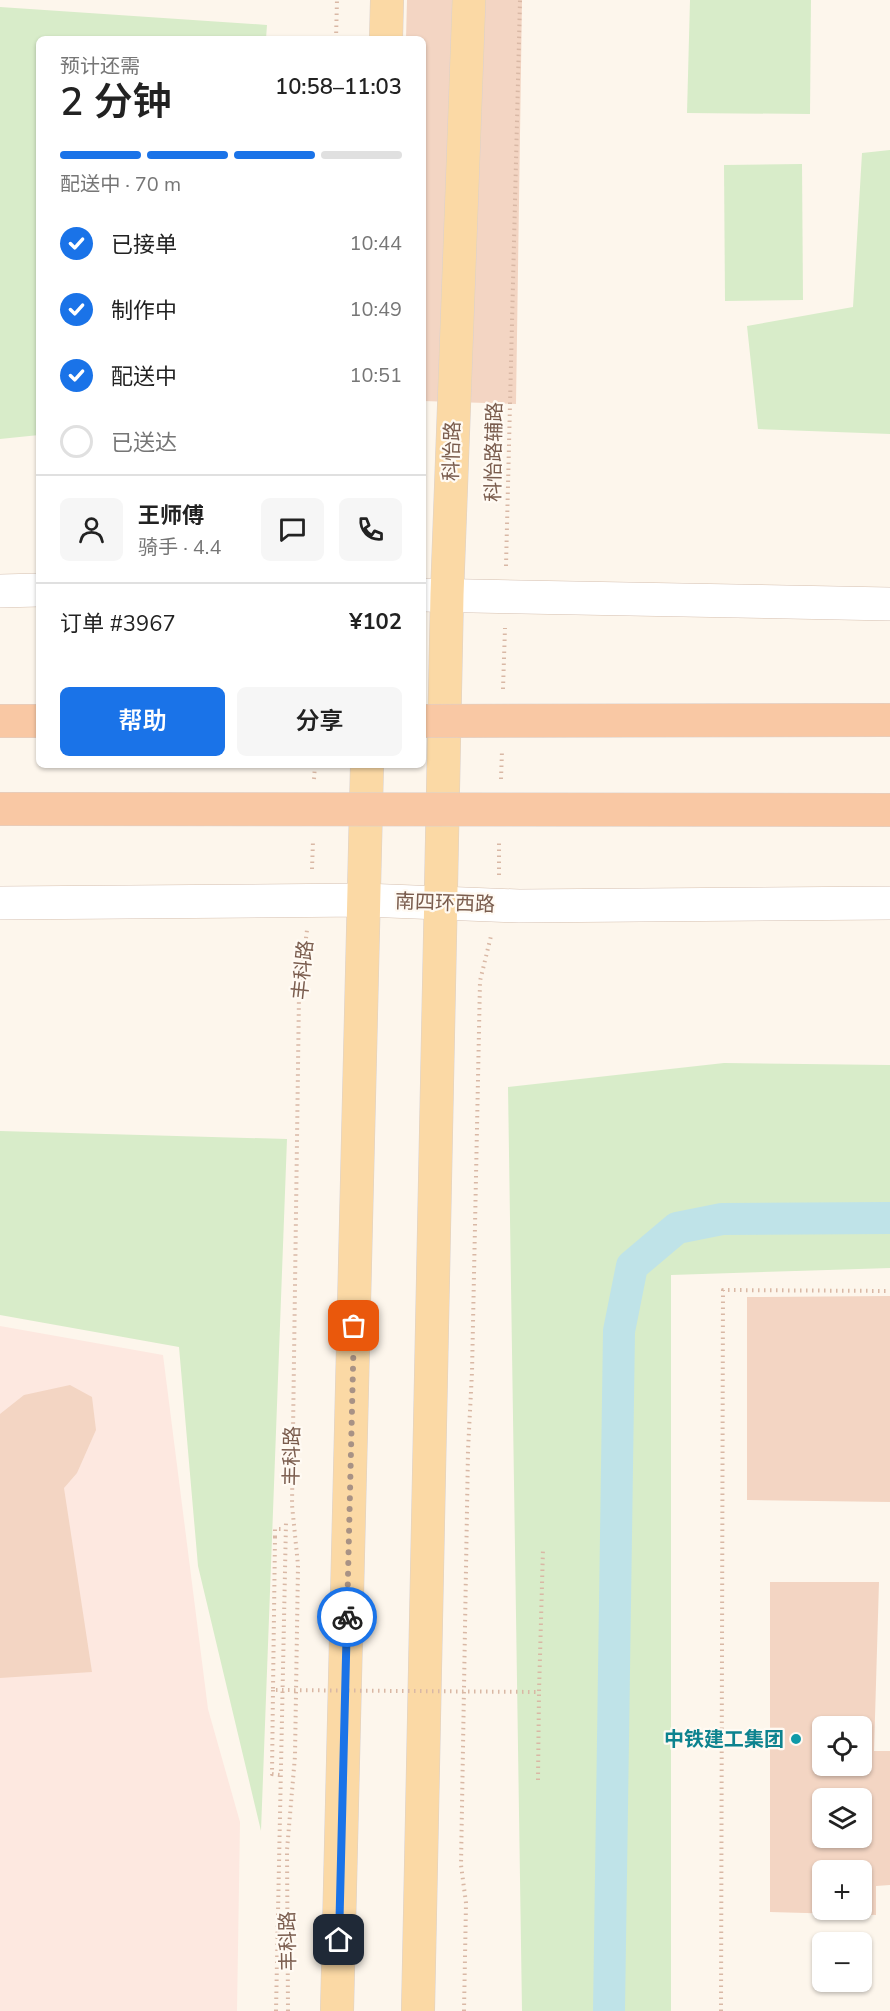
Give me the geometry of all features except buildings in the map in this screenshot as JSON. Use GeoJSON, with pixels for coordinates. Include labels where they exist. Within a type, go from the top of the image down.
{"type":"FeatureCollection","features":[{"type":"Feature","properties":{"kind":"highway"},"geometry":{"type":"LineString","coordinates":[[426,721],[890,720]]}},
{"type":"Feature","properties":{"kind":"highway"},"geometry":{"type":"LineString","coordinates":[[0,721],[36,721]]}},
{"type":"Feature","properties":{"kind":"highway"},"geometry":{"type":"LineString","coordinates":[[0,809],[890,810]]}},
{"type":"Feature","properties":{"kind":"main road"},"geometry":{"type":"LineString","coordinates":[[386,36],[387,0]]}},
{"type":"Feature","properties":{"kind":"main road","name":"科怡路"},"geometry":{"type":"LineString","coordinates":[[440,903],[435,595],[469,0]]}},
{"type":"Feature","properties":{"kind":"main road"},"geometry":{"type":"LineString","coordinates":[[0,591],[36,590]]}},
{"type":"Feature","properties":{"kind":"main road"},"geometry":{"type":"LineString","coordinates":[[435,595],[890,604]]}},
{"type":"Feature","properties":{"kind":"main road"},"geometry":{"type":"LineString","coordinates":[[337,2011],[367,768]]}},
{"type":"Feature","properties":{"kind":"main road","name":"南四环西路"},"geometry":{"type":"LineString","coordinates":[[0,903],[364,900],[498,905],[890,903]]}},
{"type":"Feature","properties":{"kind":"main road"},"geometry":{"type":"LineString","coordinates":[[418,2011],[440,903]]}},
{"type":"Feature","properties":{"kind":"path"},"geometry":{"type":"LineString","coordinates":[[336,36],[337,0]]}},
{"type":"Feature","properties":{"kind":"path","name":"科怡路辅路"},"geometry":{"type":"LineString","coordinates":[[503,692],[520,0]]}},
{"type":"Feature","properties":{"kind":"path"},"geometry":{"type":"LineString","coordinates":[[501,787],[502,751]]}},
{"type":"Feature","properties":{"kind":"path"},"geometry":{"type":"LineString","coordinates":[[464,2011],[466,1904],[461,1853],[467,1462],[472,1372],[480,981],[498,905],[500,834]]}},
{"type":"Feature","properties":{"kind":"path","name":"丰科路"},"geometry":{"type":"LineString","coordinates":[[288,2011],[287,1850],[295,1756],[298,1566],[292,1505],[299,994],[311,901]]}},
{"type":"Feature","properties":{"kind":"path"},"geometry":{"type":"LineString","coordinates":[[721,2011],[723,1290],[890,1291]]}},
{"type":"Feature","properties":{"kind":"path"},"geometry":{"type":"LineString","coordinates":[[276,2011],[286,1522]]}},
{"type":"Feature","properties":{"kind":"path"},"geometry":{"type":"LineString","coordinates":[[280,1775],[272,1774],[275,1529],[285,1529]]}},
{"type":"Feature","properties":{"kind":"path"},"geometry":{"type":"LineString","coordinates":[[538,1780],[543,1549]]}},
{"type":"Feature","properties":{"kind":"path"},"geometry":{"type":"LineString","coordinates":[[273,1690],[539,1692]]}},
{"type":"Feature","properties":{"kind":"shaded area"},"geometry":{"type":"Polygon","coordinates":[[[0,1326],[163,1355],[208,1709],[240,1822],[237,2011],[0,2011],[0,1326]]]}},
{"type":"Feature","properties":{"kind":"green space"},"geometry":{"type":"Polygon","coordinates":[[[690,0],[811,0],[810,114],[687,113],[690,0]]]}},
{"type":"Feature","properties":{"kind":"green space"},"geometry":{"type":"Polygon","coordinates":[[[0,7],[267,25],[266,36],[36,36],[36,435],[0,439],[0,7]]]}},
{"type":"Feature","properties":{"kind":"green space"},"geometry":{"type":"Polygon","coordinates":[[[890,150],[890,434],[758,429],[747,326],[853,307],[862,153],[890,150]]]}},
{"type":"Feature","properties":{"kind":"green space"},"geometry":{"type":"Polygon","coordinates":[[[802,164],[803,300],[725,301],[724,165],[802,164]]]}},
{"type":"Feature","properties":{"kind":"green space"},"geometry":{"type":"Polygon","coordinates":[[[724,1063],[890,1065],[890,1268],[671,1275],[671,2011],[522,2011],[508,1087],[724,1063]]]}},
{"type":"Feature","properties":{"kind":"green space"},"geometry":{"type":"Polygon","coordinates":[[[0,1131],[287,1139],[261,1831],[198,1566],[179,1347],[0,1315],[0,1131]]]}},
{"type":"Feature","properties":{"kind":"waterway"},"geometry":{"type":"LineString","coordinates":[[609,2011],[619,1331],[632,1266],[677,1228],[722,1219],[890,1218]]}},
{"type":"Feature","properties":{"kind":"way so far"},"geometry":{"type":"LineString","coordinates":[[347,1617],[354,1326]]}},
{"type":"Feature","properties":{"kind":"place","name":"中铁建工集团"},"geometry":{"type":"Point","coordinates":[796,1739]}},
{"type":"Feature","properties":{"kind":"route"},"geometry":{"type":"LineString","coordinates":[[339,1940],[347,1617]]}}]}
